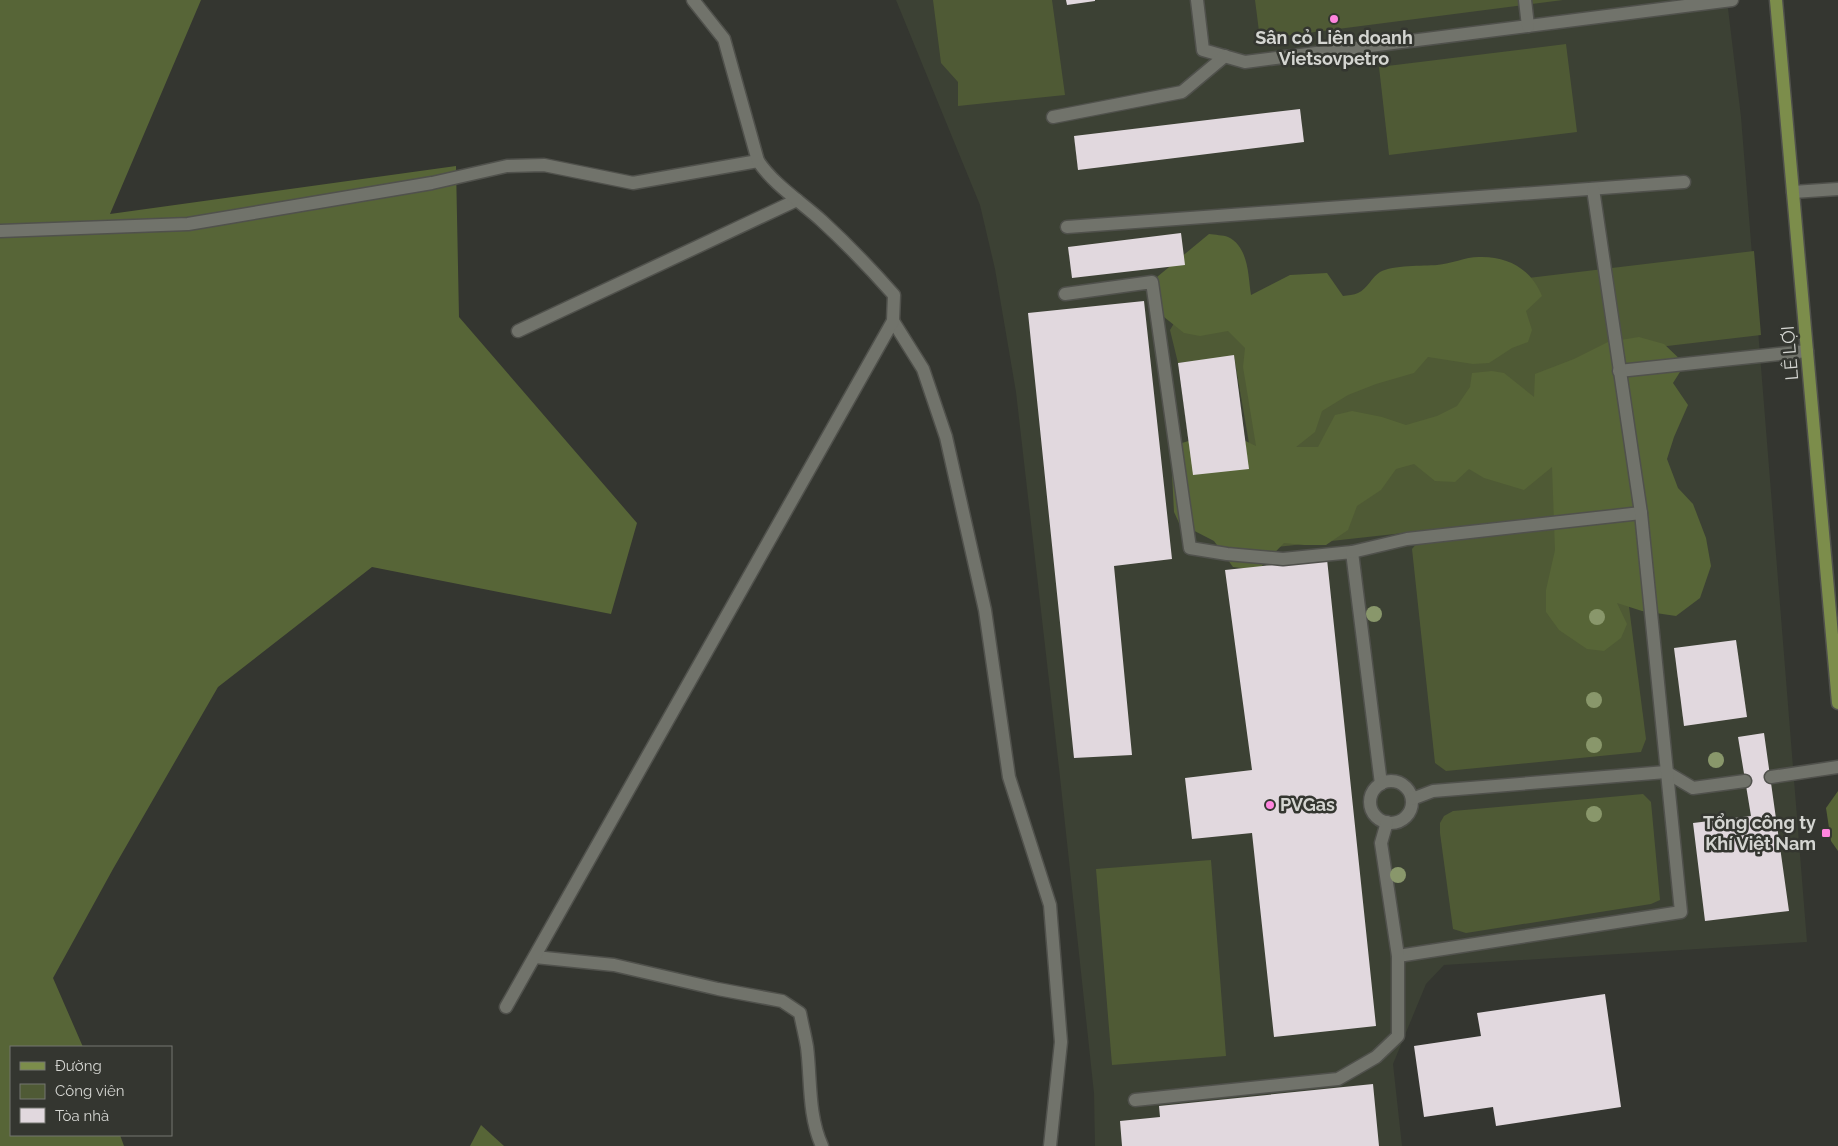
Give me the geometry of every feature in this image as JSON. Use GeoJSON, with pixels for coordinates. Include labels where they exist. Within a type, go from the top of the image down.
{"type":"FeatureCollection","features":[{"type":"Feature","properties":{"kind":"main road","name":"LÊ LỢI"},"geometry":{"type":"LineString","coordinates":[[1776,0],[1838,703]]}},
{"type":"Feature","properties":{"kind":"lane"},"geometry":{"type":"LineString","coordinates":[[506,1007],[893,321],[894,294],[860,257],[767,174],[758,161],[724,39],[693,0]]}},
{"type":"Feature","properties":{"kind":"lane"},"geometry":{"type":"LineString","coordinates":[[1197,0],[1203,50],[1244,62],[1732,0]]}},
{"type":"Feature","properties":{"kind":"lane"},"geometry":{"type":"LineString","coordinates":[[1525,0],[1528,26]]}},
{"type":"Feature","properties":{"kind":"lane"},"geometry":{"type":"LineString","coordinates":[[1052,117],[1182,92],[1225,56]]}},
{"type":"Feature","properties":{"kind":"lane"},"geometry":{"type":"LineString","coordinates":[[0,231],[188,224],[432,183],[507,166],[544,166],[633,182],[758,161]]}},
{"type":"Feature","properties":{"kind":"lane"},"geometry":{"type":"LineString","coordinates":[[1067,227],[1684,182]]}},
{"type":"Feature","properties":{"kind":"lane"},"geometry":{"type":"LineString","coordinates":[[1398,956],[1681,912],[1641,513],[1593,189]]}},
{"type":"Feature","properties":{"kind":"lane"},"geometry":{"type":"LineString","coordinates":[[1793,192],[1838,189]]}},
{"type":"Feature","properties":{"kind":"lane"},"geometry":{"type":"LineString","coordinates":[[518,331],[797,200]]}},
{"type":"Feature","properties":{"kind":"lane"},"geometry":{"type":"LineString","coordinates":[[1065,294],[1152,282],[1190,548],[1227,554],[1283,559],[1352,552],[1407,539],[1641,513]]}},
{"type":"Feature","properties":{"kind":"lane"},"geometry":{"type":"LineString","coordinates":[[893,321],[923,369],[946,437],[985,610],[1008,777],[1050,904],[1061,1042],[1050,1146]]}},
{"type":"Feature","properties":{"kind":"lane"},"geometry":{"type":"LineString","coordinates":[[1620,371],[1807,351]]}},
{"type":"Feature","properties":{"kind":"lane"},"geometry":{"type":"LineString","coordinates":[[1352,552],[1380,784]]}},
{"type":"Feature","properties":{"kind":"lane"},"geometry":{"type":"LineString","coordinates":[[1770,777],[1838,767]]}},
{"type":"Feature","properties":{"kind":"lane"},"geometry":{"type":"LineString","coordinates":[[1412,799],[1434,791],[1666,772],[1693,788],[1745,780]]}},
{"type":"Feature","properties":{"kind":"lane"},"geometry":{"type":"LineString","coordinates":[[1388,781],[1401,783],[1412,799],[1409,812],[1400,821],[1387,822],[1374,815],[1371,808],[1371,794],[1380,784],[1388,781]]}},
{"type":"Feature","properties":{"kind":"lane"},"geometry":{"type":"LineString","coordinates":[[1135,1100],[1338,1079],[1376,1057],[1398,1036],[1398,956],[1381,843],[1387,822]]}},
{"type":"Feature","properties":{"kind":"lane"},"geometry":{"type":"LineString","coordinates":[[535,957],[614,965],[718,989],[782,1001],[800,1013],[807,1048],[810,1096],[818,1138],[822,1146]]}},
{"type":"Feature","properties":{"kind":"shaded area","name":"PVGas"},"geometry":{"type":"Polygon","coordinates":[[[896,0],[1727,0],[1741,117],[1807,942],[1444,965],[1426,984],[1393,1064],[1402,1146],[1095,1146],[1094,1093],[1059,768],[1016,392],[995,269],[980,205],[896,0]]]}},
{"type":"Feature","properties":{"kind":"green space"},"geometry":{"type":"Polygon","coordinates":[[[0,0],[201,0],[110,214],[456,166],[459,317],[637,523],[611,614],[372,567],[218,687],[113,869],[53,978],[83,1046],[10,1046],[10,1136],[120,1136],[124,1146],[0,1146],[0,0]]]}},
{"type":"Feature","properties":{"kind":"green space"},"geometry":{"type":"Polygon","coordinates":[[[933,0],[1052,0],[1065,95],[958,106],[958,82],[941,63],[933,0]]]}},
{"type":"Feature","properties":{"kind":"green space","name":"Sân cỏ Liên doanh Vietsovpetro"},"geometry":{"type":"Polygon","coordinates":[[[1255,0],[1563,0],[1260,39],[1255,0]]]}},
{"type":"Feature","properties":{"kind":"green space"},"geometry":{"type":"Polygon","coordinates":[[[1566,44],[1577,132],[1389,155],[1379,67],[1566,44]]]}},
{"type":"Feature","properties":{"kind":"green space"},"geometry":{"type":"Polygon","coordinates":[[[1209,234],[1228,237],[1240,248],[1248,271],[1251,295],[1290,275],[1327,273],[1343,296],[1353,295],[1367,286],[1377,274],[1386,270],[1442,264],[1469,258],[1490,257],[1509,262],[1525,272],[1532,278],[1542,296],[1526,311],[1532,330],[1528,342],[1512,348],[1489,363],[1473,364],[1428,357],[1414,373],[1376,384],[1348,395],[1322,411],[1315,432],[1296,447],[1318,447],[1335,415],[1352,411],[1382,417],[1406,425],[1437,416],[1457,406],[1470,387],[1472,373],[1492,371],[1504,373],[1534,397],[1535,374],[1574,359],[1608,342],[1639,337],[1664,344],[1685,364],[1673,383],[1688,405],[1667,459],[1678,488],[1693,504],[1706,538],[1711,566],[1700,598],[1676,616],[1642,611],[1617,603],[1627,624],[1621,638],[1604,651],[1587,649],[1559,630],[1546,612],[1546,590],[1555,550],[1552,467],[1524,490],[1484,478],[1469,469],[1455,482],[1435,481],[1414,464],[1396,469],[1381,490],[1357,506],[1348,530],[1326,545],[1284,543],[1258,570],[1233,567],[1214,541],[1179,523],[1174,512],[1172,474],[1182,443],[1201,437],[1229,433],[1256,446],[1243,367],[1245,348],[1228,331],[1200,336],[1184,333],[1164,317],[1157,277],[1209,234]]]}},
{"type":"Feature","properties":{"kind":"green space"},"geometry":{"type":"Polygon","coordinates":[[[1754,251],[1761,335],[1599,354],[1622,509],[1267,548],[1234,356],[1178,363],[1170,330],[1176,320],[1754,251]]]}},
{"type":"Feature","properties":{"kind":"green space"},"geometry":{"type":"Polygon","coordinates":[[[1611,523],[1619,529],[1646,739],[1641,752],[1446,771],[1435,763],[1412,549],[1417,543],[1611,523]]]}},
{"type":"Feature","properties":{"kind":"green space"},"geometry":{"type":"Polygon","coordinates":[[[1838,791],[1838,851],[1831,841],[1826,808],[1838,791]]]}},
{"type":"Feature","properties":{"kind":"green space"},"geometry":{"type":"Polygon","coordinates":[[[1643,794],[1651,802],[1660,900],[1651,904],[1466,933],[1453,929],[1440,833],[1440,823],[1444,816],[1453,811],[1643,794]]]}},
{"type":"Feature","properties":{"kind":"green space"},"geometry":{"type":"Polygon","coordinates":[[[1211,860],[1226,1056],[1112,1065],[1096,869],[1211,860]]]}},
{"type":"Feature","properties":{"kind":"green space"},"geometry":{"type":"Polygon","coordinates":[[[481,1125],[504,1146],[470,1146],[481,1125]]]}},
{"type":"Feature","properties":{"kind":"building"},"geometry":{"type":"Polygon","coordinates":[[[1066,0],[1095,0],[1095,1],[1067,5],[1066,0]]]}},
{"type":"Feature","properties":{"kind":"building"},"geometry":{"type":"Polygon","coordinates":[[[1300,109],[1304,142],[1078,170],[1074,136],[1300,109]]]}},
{"type":"Feature","properties":{"kind":"building"},"geometry":{"type":"Polygon","coordinates":[[[1181,233],[1185,265],[1072,278],[1068,247],[1181,233]]]}},
{"type":"Feature","properties":{"kind":"building"},"geometry":{"type":"Polygon","coordinates":[[[1144,301],[1172,559],[1114,566],[1132,755],[1074,758],[1028,313],[1144,301]]]}},
{"type":"Feature","properties":{"kind":"building"},"geometry":{"type":"Polygon","coordinates":[[[1234,355],[1249,469],[1193,475],[1178,363],[1234,355]]]}},
{"type":"Feature","properties":{"kind":"building","name":"PVGas"},"geometry":{"type":"Polygon","coordinates":[[[1327,559],[1376,1026],[1274,1037],[1252,833],[1192,839],[1185,778],[1252,770],[1225,570],[1327,559]]]}},
{"type":"Feature","properties":{"kind":"building"},"geometry":{"type":"Polygon","coordinates":[[[1736,640],[1747,717],[1684,726],[1674,648],[1736,640]]]}},
{"type":"Feature","properties":{"kind":"building"},"geometry":{"type":"Polygon","coordinates":[[[1764,733],[1789,911],[1705,921],[1693,823],[1751,816],[1738,737],[1764,733]]]}},
{"type":"Feature","properties":{"kind":"building"},"geometry":{"type":"Polygon","coordinates":[[[1605,994],[1621,1107],[1496,1126],[1493,1107],[1424,1117],[1414,1046],[1481,1036],[1477,1013],[1605,994]]]}},
{"type":"Feature","properties":{"kind":"building"},"geometry":{"type":"Polygon","coordinates":[[[1373,1084],[1379,1146],[1122,1146],[1120,1121],[1160,1117],[1159,1106],[1373,1084]]]}},
{"type":"Feature","properties":{"kind":"place","name":"Sân cỏ Liên doanh Vietsovpetro"},"geometry":{"type":"Point","coordinates":[1334,19]}},
{"type":"Feature","properties":{"kind":"place","name":"PVGas"},"geometry":{"type":"Point","coordinates":[1270,805]}},
{"type":"Feature","properties":{"kind":"place","name":"Tổng công ty Khí Việt Nam"},"geometry":{"type":"Point","coordinates":[1826,833]}}]}
